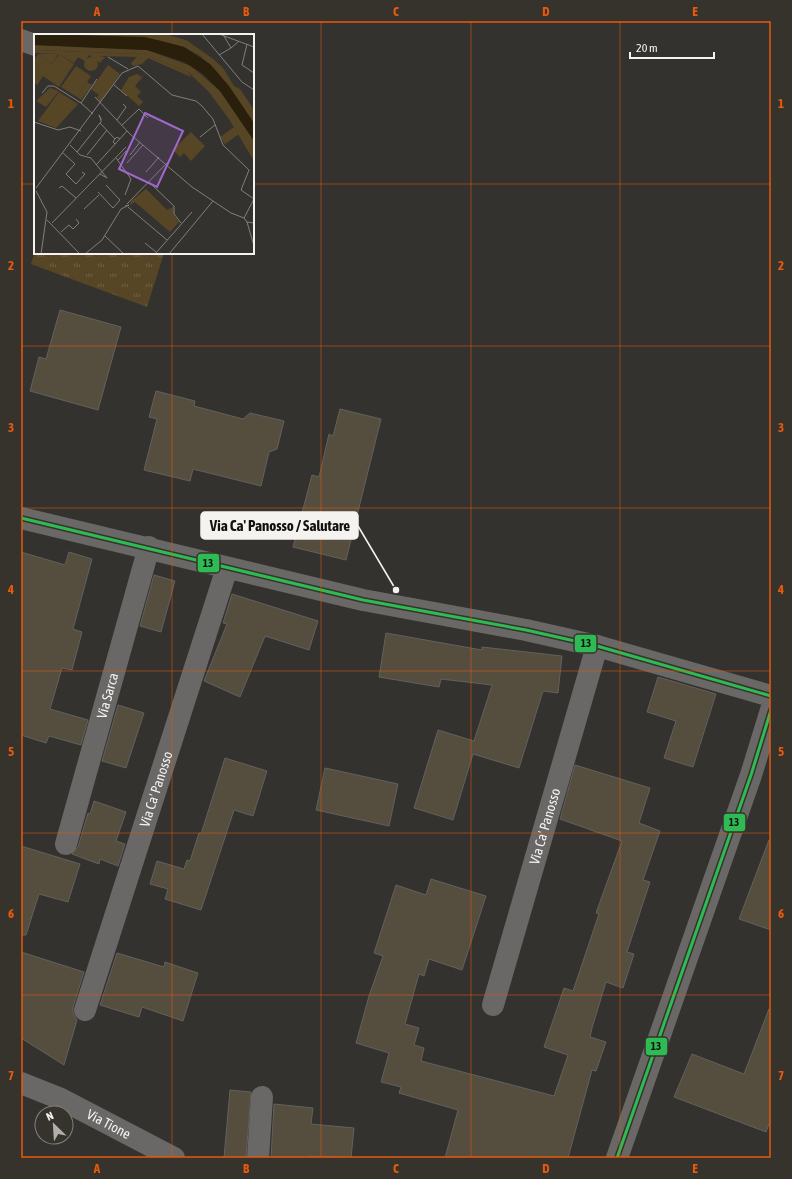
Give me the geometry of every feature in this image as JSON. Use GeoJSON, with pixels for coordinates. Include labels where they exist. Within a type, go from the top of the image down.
{"type":"FeatureCollection","features":[{"type":"Feature","properties":{"kind":"street"},"geometry":{"type":"LineString","coordinates":[[21,40],[34,45]]}},
{"type":"Feature","properties":{"kind":"street"},"geometry":{"type":"LineString","coordinates":[[21,518],[149,547],[227,568],[363,600],[526,630],[597,646],[771,696]]}},
{"type":"Feature","properties":{"kind":"street","name":"Via Sarca"},"geometry":{"type":"LineString","coordinates":[[66,844],[149,547]]}},
{"type":"Feature","properties":{"kind":"street","name":"Via Ca' Panosso"},"geometry":{"type":"LineString","coordinates":[[85,1010],[227,568]]}},
{"type":"Feature","properties":{"kind":"street","name":"Via Ca' Panosso"},"geometry":{"type":"LineString","coordinates":[[493,1005],[597,646]]}},
{"type":"Feature","properties":{"kind":"street"},"geometry":{"type":"LineString","coordinates":[[618,1158],[751,775],[771,710]]}},
{"type":"Feature","properties":{"kind":"street","name":"Via Tione"},"geometry":{"type":"LineString","coordinates":[[21,1083],[61,1099],[174,1158]]}},
{"type":"Feature","properties":{"kind":"street"},"geometry":{"type":"LineString","coordinates":[[258,1158],[262,1097]]}},
{"type":"Feature","properties":{"kind":"green space"},"geometry":{"type":"Polygon","coordinates":[[[34,254],[164,254],[147,307],[31,264],[34,254]]]}},
{"type":"Feature","properties":{"kind":"building"},"geometry":{"type":"Polygon","coordinates":[[[60,310],[121,327],[98,410],[30,391],[39,357],[46,359],[60,310]]]}},
{"type":"Feature","properties":{"kind":"building"},"geometry":{"type":"Polygon","coordinates":[[[156,391],[195,401],[194,406],[243,419],[250,413],[284,421],[277,449],[269,452],[261,486],[193,469],[190,481],[144,470],[157,419],[149,417],[156,391]]]}},
{"type":"Feature","properties":{"kind":"building"},"geometry":{"type":"Polygon","coordinates":[[[340,409],[381,419],[346,560],[293,547],[312,475],[319,477],[329,434],[333,436],[340,409]]]}},
{"type":"Feature","properties":{"kind":"building"},"geometry":{"type":"Polygon","coordinates":[[[21,552],[65,565],[69,552],[92,559],[73,629],[82,632],[72,670],[62,668],[50,709],[88,720],[81,745],[49,736],[46,743],[21,735],[21,552]]]}},
{"type":"Feature","properties":{"kind":"building"},"geometry":{"type":"Polygon","coordinates":[[[154,575],[175,581],[161,632],[140,626],[154,575]]]}},
{"type":"Feature","properties":{"kind":"building"},"geometry":{"type":"Polygon","coordinates":[[[232,594],[318,621],[309,650],[265,636],[240,697],[204,681],[227,624],[223,623],[232,594]]]}},
{"type":"Feature","properties":{"kind":"building"},"geometry":{"type":"Polygon","coordinates":[[[386,633],[482,650],[482,647],[562,656],[558,693],[543,691],[519,768],[473,754],[453,820],[414,808],[438,730],[474,741],[492,685],[441,679],[439,687],[379,677],[386,633]]]}},
{"type":"Feature","properties":{"kind":"building"},"geometry":{"type":"Polygon","coordinates":[[[658,677],[716,694],[693,767],[664,758],[676,721],[647,712],[658,677]]]}},
{"type":"Feature","properties":{"kind":"building"},"geometry":{"type":"Polygon","coordinates":[[[118,705],[144,713],[126,768],[102,761],[118,705]]]}},
{"type":"Feature","properties":{"kind":"building"},"geometry":{"type":"Polygon","coordinates":[[[225,758],[267,771],[253,816],[234,810],[201,910],[165,899],[168,889],[150,884],[157,861],[184,869],[187,860],[190,861],[199,833],[201,834],[225,758]]]}},
{"type":"Feature","properties":{"kind":"building"},"geometry":{"type":"Polygon","coordinates":[[[575,765],[650,788],[639,823],[660,831],[643,880],[650,882],[627,952],[634,954],[623,988],[606,982],[592,1028],[590,1037],[606,1042],[596,1071],[592,1070],[568,1158],[445,1158],[458,1110],[399,1093],[401,1087],[381,1082],[389,1053],[356,1043],[369,996],[383,956],[374,953],[396,885],[426,895],[431,879],[486,896],[462,970],[429,959],[424,976],[419,974],[405,1024],[419,1028],[414,1045],[424,1048],[421,1061],[554,1096],[568,1055],[544,1047],[564,988],[573,991],[599,914],[596,913],[622,841],[560,819],[575,765]]]}},
{"type":"Feature","properties":{"kind":"building"},"geometry":{"type":"Polygon","coordinates":[[[325,768],[398,784],[389,826],[316,810],[325,768]]]}},
{"type":"Feature","properties":{"kind":"building"},"geometry":{"type":"Polygon","coordinates":[[[94,801],[126,812],[116,841],[125,844],[118,866],[100,859],[99,864],[72,854],[78,847],[88,813],[90,814],[94,801]]]}},
{"type":"Feature","properties":{"kind":"building"},"geometry":{"type":"Polygon","coordinates":[[[769,840],[771,840],[771,930],[739,919],[769,840]]]}},
{"type":"Feature","properties":{"kind":"building"},"geometry":{"type":"Polygon","coordinates":[[[21,846],[80,864],[68,902],[39,894],[26,935],[21,935],[21,846]]]}},
{"type":"Feature","properties":{"kind":"building"},"geometry":{"type":"Polygon","coordinates":[[[21,952],[84,972],[73,1007],[73,1013],[77,1020],[64,1065],[21,1038],[21,952]]]}},
{"type":"Feature","properties":{"kind":"building"},"geometry":{"type":"Polygon","coordinates":[[[117,953],[164,967],[165,962],[198,973],[183,1021],[142,1007],[139,1017],[100,1005],[117,953]]]}},
{"type":"Feature","properties":{"kind":"building"},"geometry":{"type":"Polygon","coordinates":[[[769,1009],[771,1009],[771,1119],[766,1132],[674,1097],[692,1054],[744,1074],[769,1009]]]}},
{"type":"Feature","properties":{"kind":"building"},"geometry":{"type":"Polygon","coordinates":[[[230,1090],[251,1092],[246,1158],[224,1158],[230,1090]]]}},
{"type":"Feature","properties":{"kind":"building"},"geometry":{"type":"Polygon","coordinates":[[[274,1104],[313,1108],[311,1124],[354,1128],[351,1158],[309,1156],[308,1158],[271,1158],[274,1104]]]}},
{"type":"Feature","properties":{"kind":"transit line","name":"13"},"geometry":{"type":"LineString","coordinates":[[21,518],[363,600],[526,630],[597,646],[771,696]]}},
{"type":"Feature","properties":{"kind":"transit line","name":"13"},"geometry":{"type":"LineString","coordinates":[[617,1158],[751,775],[771,710]]}},
{"type":"Feature","properties":{"kind":"place","name":"Via Ca' Panosso / Salutare"},"geometry":{"type":"Point","coordinates":[396,590]}}]}
